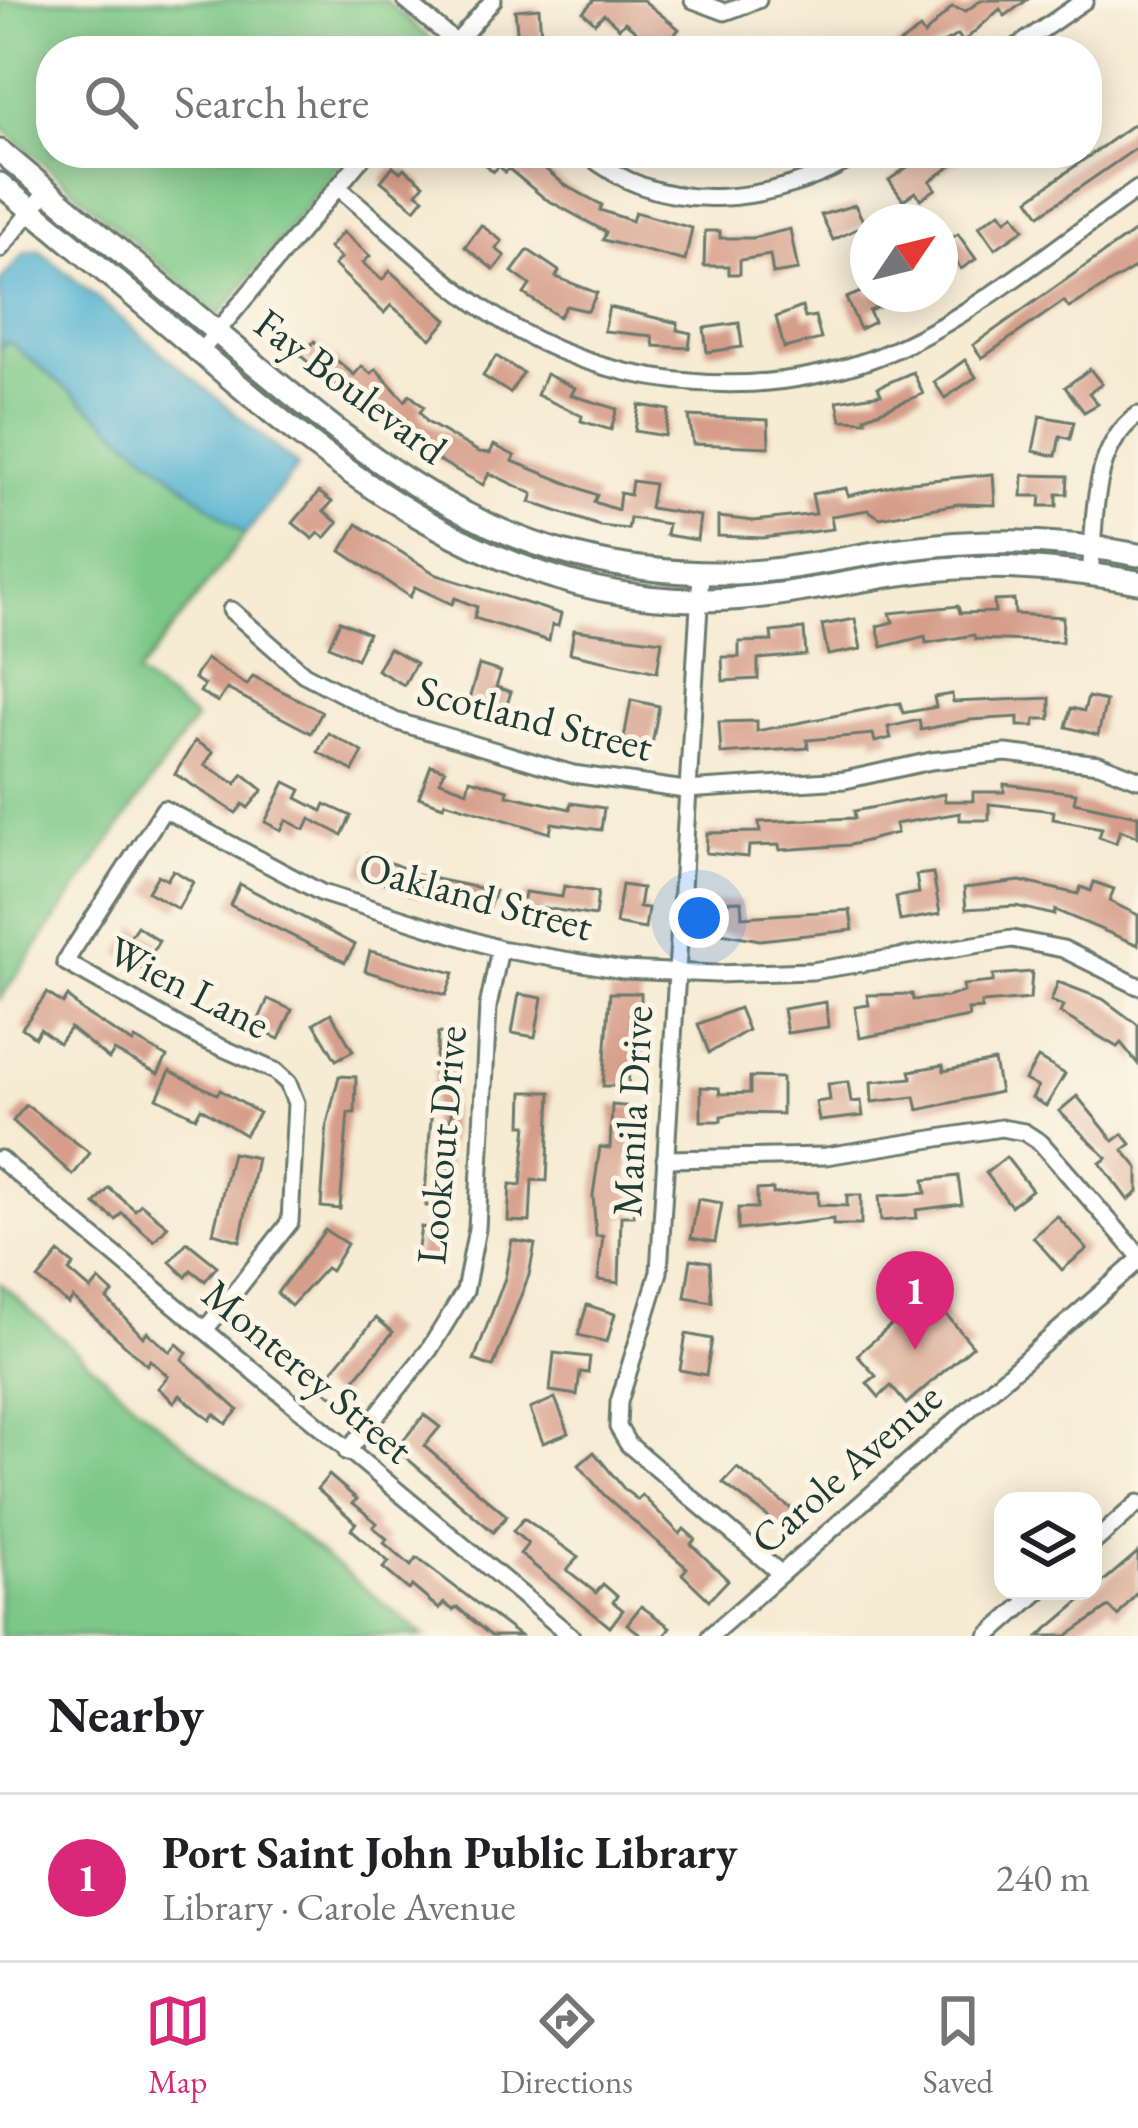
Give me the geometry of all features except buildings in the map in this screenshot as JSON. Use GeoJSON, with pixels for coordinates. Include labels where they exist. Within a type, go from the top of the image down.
{"type":"FeatureCollection","features":[{"type":"Feature","properties":{"kind":"main road","name":"Fay Boulevard"},"geometry":{"type":"LineString","coordinates":[[0,151],[376,464],[462,513],[555,550],[700,573],[782,570],[976,542],[1093,546],[1138,555]]}},
{"type":"Feature","properties":{"kind":"main road","name":"Fay Boulevard"},"geometry":{"type":"LineString","coordinates":[[0,184],[308,444],[388,502],[451,538],[518,566],[585,584],[697,600],[811,593],[954,568],[1090,574],[1138,582]]}},
{"type":"Feature","properties":{"kind":"street"},"geometry":{"type":"LineString","coordinates":[[405,0],[445,36]]}},
{"type":"Feature","properties":{"kind":"street"},"geometry":{"type":"LineString","coordinates":[[467,36],[493,0]]}},
{"type":"Feature","properties":{"kind":"street"},"geometry":{"type":"LineString","coordinates":[[693,0],[725,12],[758,0]]}},
{"type":"Feature","properties":{"kind":"street"},"geometry":{"type":"LineString","coordinates":[[1033,36],[1085,0]]}},
{"type":"Feature","properties":{"kind":"street"},"geometry":{"type":"LineString","coordinates":[[200,352],[354,168]]}},
{"type":"Feature","properties":{"kind":"street"},"geometry":{"type":"LineString","coordinates":[[606,168],[665,192],[716,200],[779,192],[830,168]]}},
{"type":"Feature","properties":{"kind":"street"},"geometry":{"type":"LineString","coordinates":[[338,187],[491,314],[547,345],[598,365],[676,382],[743,385],[804,378],[872,359],[953,316],[1138,189]]}},
{"type":"Feature","properties":{"kind":"street"},"geometry":{"type":"LineString","coordinates":[[0,249],[47,191]]}},
{"type":"Feature","properties":{"kind":"street"},"geometry":{"type":"LineString","coordinates":[[1090,574],[1104,460],[1111,441],[1138,415]]}},
{"type":"Feature","properties":{"kind":"street"},"geometry":{"type":"LineString","coordinates":[[451,538],[462,513]]}},
{"type":"Feature","properties":{"kind":"street","name":"Manila Drive"},"geometry":{"type":"LineString","coordinates":[[700,573],[659,1272],[620,1402],[618,1426],[628,1444],[780,1573]]}},
{"type":"Feature","properties":{"kind":"street","name":"Scotland Street"},"geometry":{"type":"LineString","coordinates":[[231,610],[304,674],[395,721],[573,774],[685,790],[845,781],[931,761],[1006,754],[1099,764],[1138,779]]}},
{"type":"Feature","properties":{"kind":"street","name":"Oakland Street"},"geometry":{"type":"LineString","coordinates":[[64,962],[164,809],[322,892],[500,949],[623,970],[812,971],[1012,939],[1064,949],[1138,986]]}},
{"type":"Feature","properties":{"kind":"street","name":"Lookout Drive"},"geometry":{"type":"LineString","coordinates":[[347,1452],[429,1350],[465,1291],[477,1228],[488,1007],[500,949]]}},
{"type":"Feature","properties":{"kind":"street","name":"Wien Lane"},"geometry":{"type":"LineString","coordinates":[[64,962],[182,1029],[274,1071],[288,1083],[296,1103],[290,1222],[206,1330]]}},
{"type":"Feature","properties":{"kind":"street"},"geometry":{"type":"LineString","coordinates":[[665,1159],[826,1156],[1000,1128],[1024,1132],[1041,1143],[1138,1257]]}},
{"type":"Feature","properties":{"kind":"street","name":"Monterey Street"},"geometry":{"type":"LineString","coordinates":[[0,1159],[571,1636]]}},
{"type":"Feature","properties":{"kind":"street","name":"Carole Avenue"},"geometry":{"type":"LineString","coordinates":[[710,1636],[1138,1257]]}},
{"type":"Feature","properties":{"kind":"street"},"geometry":{"type":"LineString","coordinates":[[1102,1535],[1138,1503]]}},
{"type":"Feature","properties":{"kind":"street"},"geometry":{"type":"LineString","coordinates":[[988,1636],[1029,1600]]}},
{"type":"Feature","properties":{"kind":"green space"},"geometry":{"type":"Polygon","coordinates":[[[0,0],[385,0],[427,36],[36,36],[36,157],[0,126],[0,0]]]}},
{"type":"Feature","properties":{"kind":"green space"},"geometry":{"type":"Polygon","coordinates":[[[48,168],[337,168],[219,316],[48,168]]]}},
{"type":"Feature","properties":{"kind":"green space"},"geometry":{"type":"Polygon","coordinates":[[[8,340],[245,535],[137,675],[195,719],[0,999],[0,348],[8,340]]]}},
{"type":"Feature","properties":{"kind":"green space"},"geometry":{"type":"Polygon","coordinates":[[[0,1283],[150,1417],[425,1636],[0,1636],[0,1283]]]}},
{"type":"Feature","properties":{"kind":"water"},"geometry":{"type":"Polygon","coordinates":[[[39,250],[298,466],[245,535],[8,341],[0,348],[0,281],[25,253],[39,250]]]}},
{"type":"Feature","properties":{"kind":"place","name":"Port Saint John Public Library"},"geometry":{"type":"Point","coordinates":[915,1350]}}]}
